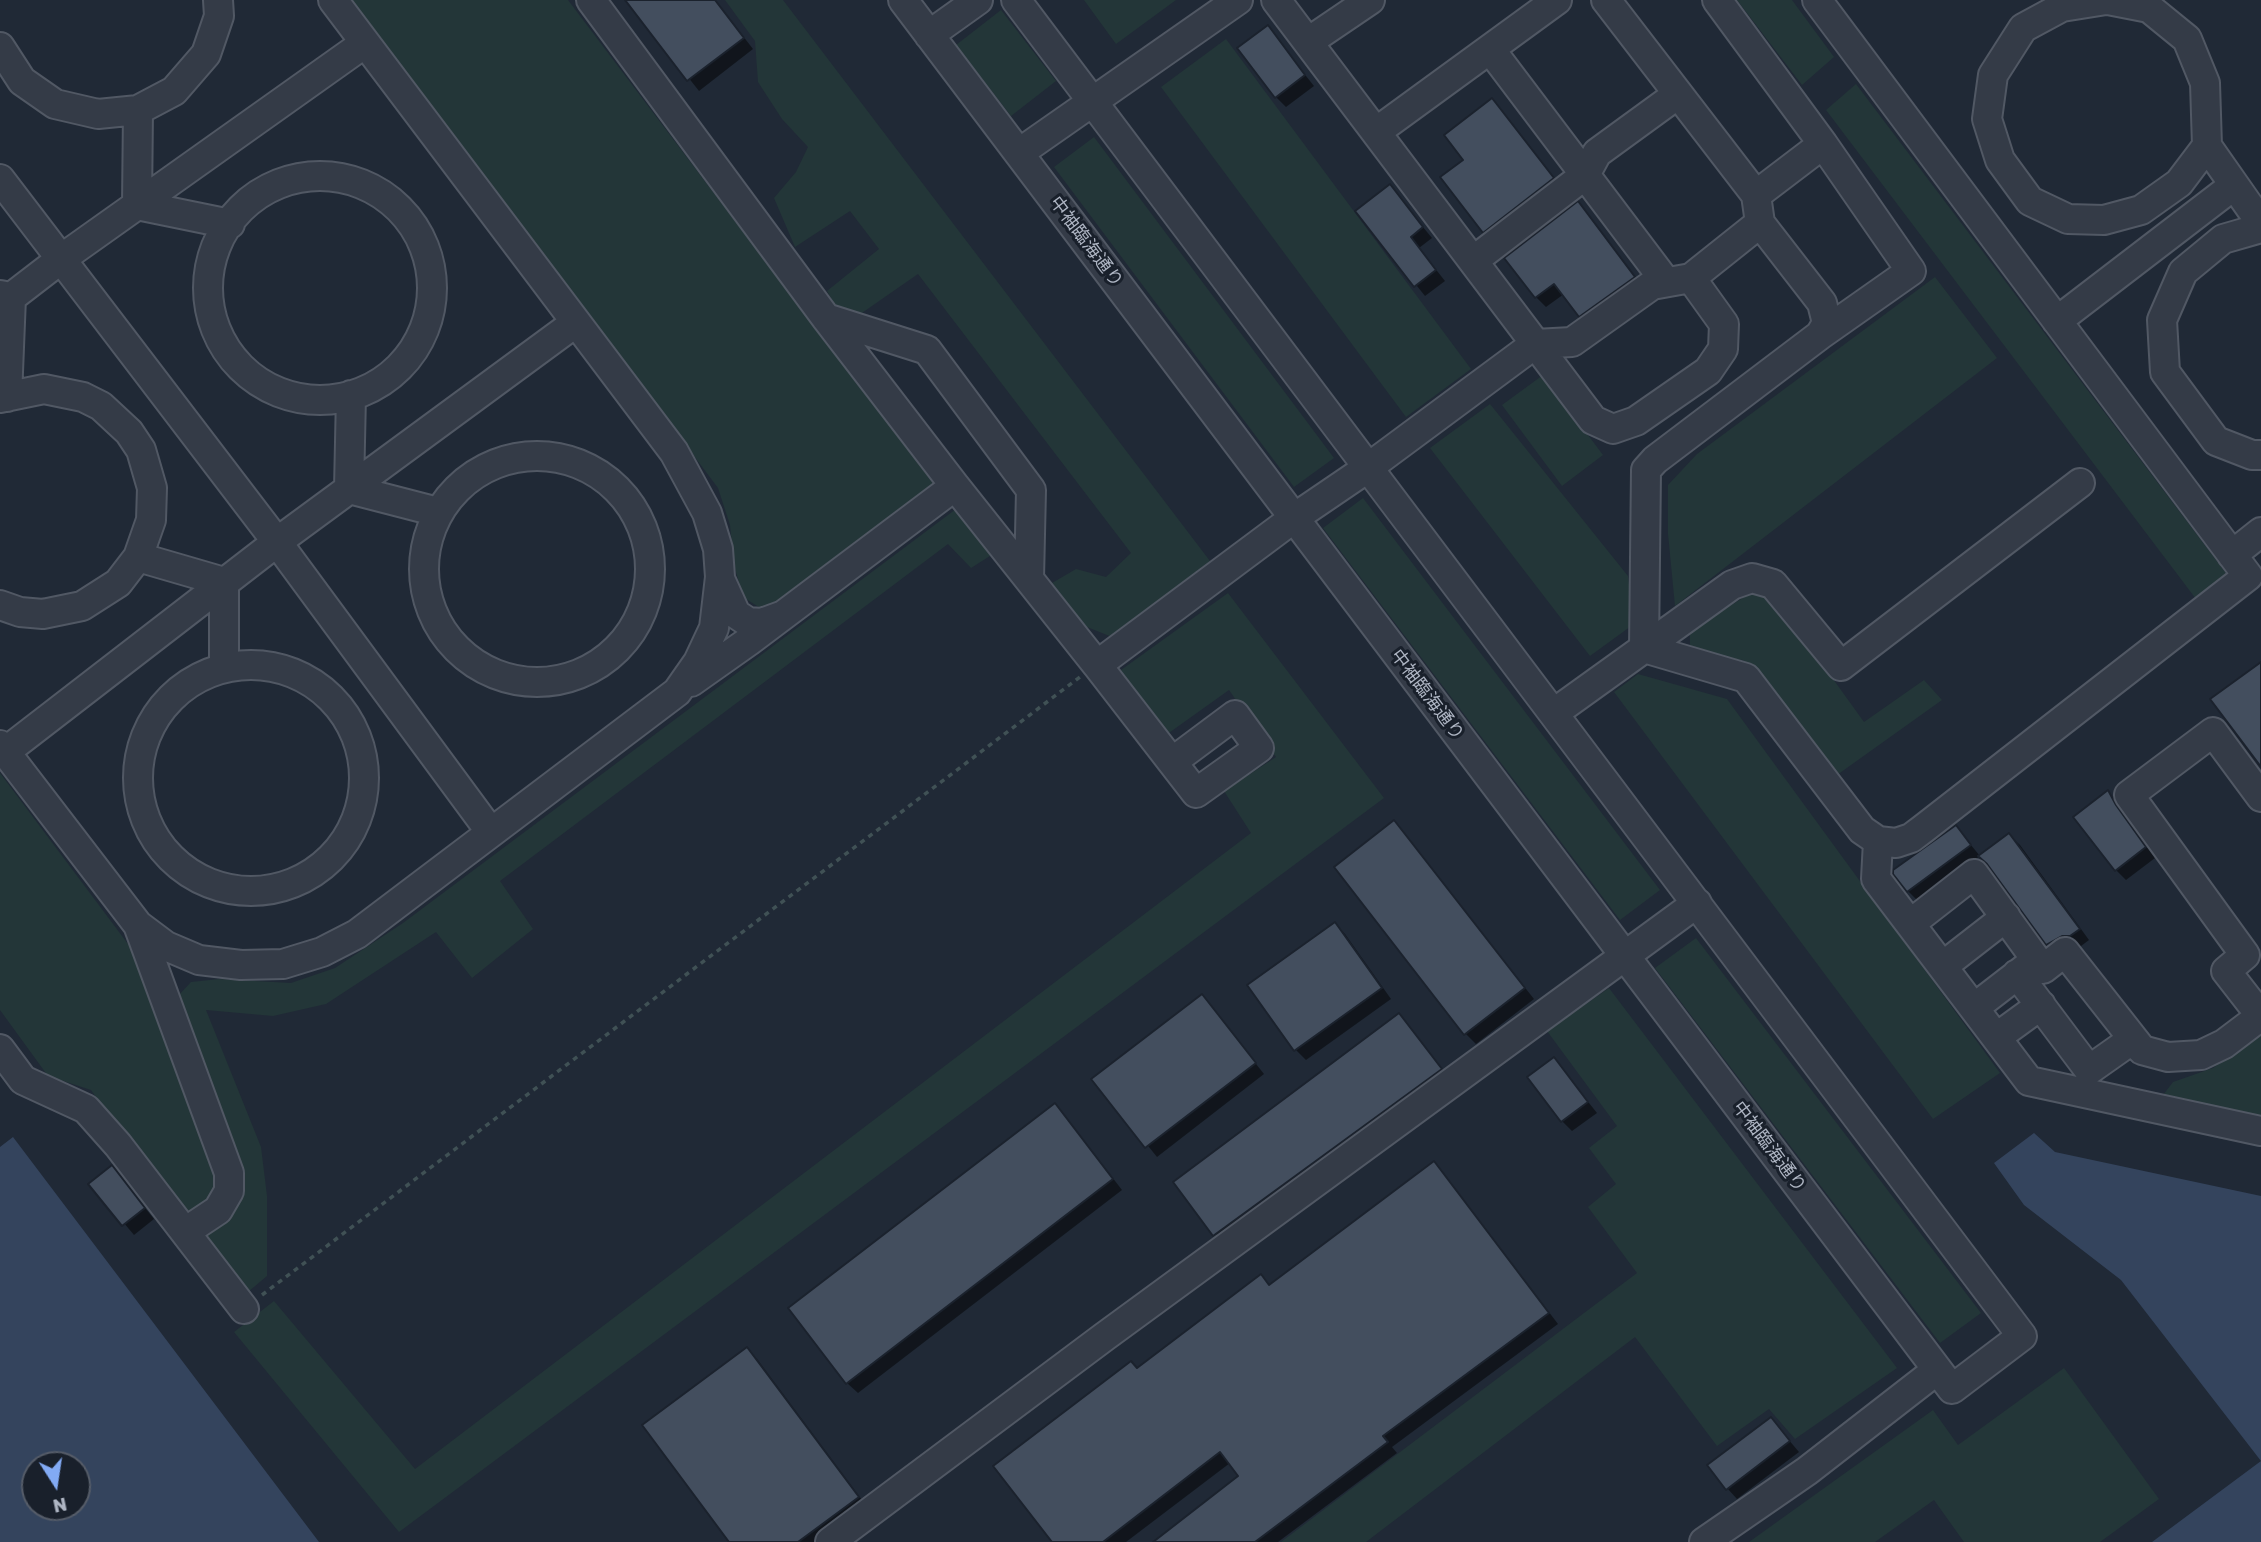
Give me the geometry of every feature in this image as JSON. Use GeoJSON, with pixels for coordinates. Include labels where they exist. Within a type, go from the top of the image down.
{"type":"FeatureCollection","features":[{"type":"Feature","properties":{"kind":"street"},"geometry":{"type":"LineString","coordinates":[[0,47],[22,81],[55,104],[98,114],[138,110],[174,91],[206,54],[219,16],[219,0]]}},
{"type":"Feature","properties":{"kind":"street"},"geometry":{"type":"LineString","coordinates":[[333,0],[674,452],[707,513],[718,549],[720,577],[714,628],[698,662],[677,692]]}},
{"type":"Feature","properties":{"kind":"street"},"geometry":{"type":"LineString","coordinates":[[591,0],[826,318],[1172,762]]}},
{"type":"Feature","properties":{"kind":"street","name":"中袖臨海通り"},"geometry":{"type":"LineString","coordinates":[[903,0],[1945,1380]]}},
{"type":"Feature","properties":{"kind":"street"},"geometry":{"type":"LineString","coordinates":[[929,35],[978,0]]}},
{"type":"Feature","properties":{"kind":"street"},"geometry":{"type":"LineString","coordinates":[[1016,0],[2022,1336],[1945,1380],[1704,1542]]}},
{"type":"Feature","properties":{"kind":"street"},"geometry":{"type":"LineString","coordinates":[[1019,153],[1238,0]]}},
{"type":"Feature","properties":{"kind":"street"},"geometry":{"type":"LineString","coordinates":[[1276,0],[1592,420],[1613,429],[1636,421],[1709,371],[1723,349],[1724,324],[1679,280],[1585,175],[1490,49]]}},
{"type":"Feature","properties":{"kind":"street"},"geometry":{"type":"LineString","coordinates":[[1308,42],[1370,0]]}},
{"type":"Feature","properties":{"kind":"street"},"geometry":{"type":"LineString","coordinates":[[1376,132],[1557,0]]}},
{"type":"Feature","properties":{"kind":"street"},"geometry":{"type":"LineString","coordinates":[[1606,0],[1756,195],[1760,223],[1822,303],[1827,323],[1820,335]]}},
{"type":"Feature","properties":{"kind":"street"},"geometry":{"type":"LineString","coordinates":[[1644,648],[1646,470],[1655,460],[1820,335],[1911,271],[1823,144],[1717,0]]}},
{"type":"Feature","properties":{"kind":"street"},"geometry":{"type":"LineString","coordinates":[[1817,0],[2247,575]]}},
{"type":"Feature","properties":{"kind":"street"},"geometry":{"type":"LineString","coordinates":[[2207,146],[2179,183],[2141,210],[2104,220],[2068,219],[2030,201],[2000,160],[1987,119],[1993,75],[2023,28],[2062,8],[2107,0],[2149,8],[2187,39],[2205,83],[2207,146],[2261,226],[2223,239],[2183,272],[2162,320],[2165,372],[2216,441],[2252,455],[2261,455]]}},
{"type":"Feature","properties":{"kind":"street"},"geometry":{"type":"LineString","coordinates":[[0,605],[20,612],[43,614],[82,606],[118,583],[138,557],[151,520],[152,488],[141,450],[129,432],[101,406],[83,397],[44,388],[3,397],[4,299],[365,43]]}},
{"type":"Feature","properties":{"kind":"street"},"geometry":{"type":"LineString","coordinates":[[1473,261],[1585,175],[1597,153],[1678,94]]}},
{"type":"Feature","properties":{"kind":"street"},"geometry":{"type":"LineString","coordinates":[[137,205],[138,110]]}},
{"type":"Feature","properties":{"kind":"street"},"geometry":{"type":"LineString","coordinates":[[1756,195],[1823,144]]}},
{"type":"Feature","properties":{"kind":"street"},"geometry":{"type":"LineString","coordinates":[[310,175],[349,178],[395,202],[420,233],[431,262],[433,305],[410,357],[369,390],[330,401],[280,394],[236,365],[215,331],[207,304],[214,247],[230,225],[246,202],[280,181],[310,175]]}},
{"type":"Feature","properties":{"kind":"street"},"geometry":{"type":"LineString","coordinates":[[0,179],[277,542],[490,831]]}},
{"type":"Feature","properties":{"kind":"street"},"geometry":{"type":"LineString","coordinates":[[2057,321],[2233,186]]}},
{"type":"Feature","properties":{"kind":"street"},"geometry":{"type":"LineString","coordinates":[[137,205],[230,225]]}},
{"type":"Feature","properties":{"kind":"street"},"geometry":{"type":"LineString","coordinates":[[1097,665],[1294,518],[1369,467],[1535,344],[1572,342],[1652,285],[1679,280],[1760,223]]}},
{"type":"Feature","properties":{"kind":"street"},"geometry":{"type":"LineString","coordinates":[[826,318],[927,350],[1031,490],[1029,579]]}},
{"type":"Feature","properties":{"kind":"street"},"geometry":{"type":"LineString","coordinates":[[575,323],[2,748],[138,925],[166,946],[212,962],[241,965],[283,964],[322,952],[358,934],[490,831],[955,486]]}},
{"type":"Feature","properties":{"kind":"street"},"geometry":{"type":"LineString","coordinates":[[349,489],[351,395]]}},
{"type":"Feature","properties":{"kind":"street"},"geometry":{"type":"LineString","coordinates":[[536,454],[586,465],[619,488],[641,521],[651,559],[650,587],[637,625],[597,666],[560,680],[517,681],[480,668],[451,644],[425,596],[423,557],[438,512],[463,482],[497,462],[536,454]]}},
{"type":"Feature","properties":{"kind":"street"},"geometry":{"type":"LineString","coordinates":[[1554,713],[1732,585],[1752,578],[1773,584],[1840,666],[2080,483]]}},
{"type":"Feature","properties":{"kind":"street"},"geometry":{"type":"LineString","coordinates":[[349,489],[438,512]]}},
{"type":"Feature","properties":{"kind":"street"},"geometry":{"type":"LineString","coordinates":[[1644,648],[1746,678],[1862,830],[1878,841],[1896,843],[1911,838],[2247,575],[2261,532]]}},
{"type":"Feature","properties":{"kind":"street"},"geometry":{"type":"LineString","coordinates":[[138,557],[224,582]]}},
{"type":"Feature","properties":{"kind":"street"},"geometry":{"type":"LineString","coordinates":[[720,577],[736,614],[748,622],[762,623],[783,615]]}},
{"type":"Feature","properties":{"kind":"street"},"geometry":{"type":"LineString","coordinates":[[224,582],[224,667]]}},
{"type":"Feature","properties":{"kind":"street"},"geometry":{"type":"LineString","coordinates":[[239,664],[279,666],[312,680],[343,709],[365,759],[364,799],[357,821],[336,855],[314,874],[277,890],[254,892],[197,880],[158,846],[136,791],[144,736],[178,689],[212,670],[224,667],[239,664]]}},
{"type":"Feature","properties":{"kind":"street"},"geometry":{"type":"LineString","coordinates":[[1974,1008],[2027,967],[2043,969],[2065,952],[2142,1050],[2168,1057],[2202,1055],[2224,1044],[2261,1016],[2226,971],[2245,955],[2129,795],[2213,732],[2261,797]]}},
{"type":"Feature","properties":{"kind":"street"},"geometry":{"type":"LineString","coordinates":[[1878,841],[1876,879],[2029,1081],[2261,1131]]}},
{"type":"Feature","properties":{"kind":"street"},"geometry":{"type":"LineString","coordinates":[[1910,923],[1974,874],[2006,917],[2041,1005],[2090,1070],[2133,1039]]}},
{"type":"Feature","properties":{"kind":"street"},"geometry":{"type":"LineString","coordinates":[[830,1542],[1697,903]]}},
{"type":"Feature","properties":{"kind":"street"},"geometry":{"type":"LineString","coordinates":[[1943,966],[2006,917]]}},
{"type":"Feature","properties":{"kind":"street"},"geometry":{"type":"LineString","coordinates":[[138,925],[229,1173],[229,1191],[218,1210],[185,1232]]}},
{"type":"Feature","properties":{"kind":"street"},"geometry":{"type":"LineString","coordinates":[[167,1007],[167,986],[176,971],[212,962]]}},
{"type":"Feature","properties":{"kind":"street"},"geometry":{"type":"LineString","coordinates":[[1997,1037],[2041,1005]]}},
{"type":"Feature","properties":{"kind":"street"},"geometry":{"type":"LineString","coordinates":[[0,1049],[23,1080],[86,1109],[118,1145],[244,1309]]}},
{"type":"Feature","properties":{"kind":"path"},"geometry":{"type":"LineString","coordinates":[[244,1309],[1097,665]]}},
{"type":"Feature","properties":{"kind":"shaded area"},"geometry":{"type":"Polygon","coordinates":[[[352,0],[568,0],[936,487],[768,613],[743,597],[734,565],[730,525],[718,488],[352,0]]]}},
{"type":"Feature","properties":{"kind":"shaded area"},"geometry":{"type":"Polygon","coordinates":[[[725,0],[783,0],[1210,561],[1112,637],[1077,623],[1052,583],[1076,569],[1106,577],[1131,553],[918,274],[846,324],[827,291],[879,249],[850,211],[795,247],[774,198],[796,172],[808,147],[782,119],[758,82],[755,41],[725,0]]]}},
{"type":"Feature","properties":{"kind":"shaded area"},"geometry":{"type":"Polygon","coordinates":[[[1084,0],[1176,0],[1116,44],[1084,0]]]}},
{"type":"Feature","properties":{"kind":"shaded area"},"geometry":{"type":"Polygon","coordinates":[[[1737,0],[1792,0],[1834,57],[1802,85],[1737,0]]]}},
{"type":"Feature","properties":{"kind":"shaded area"},"geometry":{"type":"Polygon","coordinates":[[[1001,10],[1056,81],[1011,116],[956,45],[1001,10]]]}},
{"type":"Feature","properties":{"kind":"shaded area"},"geometry":{"type":"Polygon","coordinates":[[[1226,39],[1471,369],[1406,417],[1161,87],[1226,39]]]}},
{"type":"Feature","properties":{"kind":"shaded area"},"geometry":{"type":"Polygon","coordinates":[[[1856,84],[2226,573],[2196,599],[1826,110],[1856,84]]]}},
{"type":"Feature","properties":{"kind":"shaded area"},"geometry":{"type":"Polygon","coordinates":[[[1094,137],[1334,458],[1294,487],[1054,167],[1094,137]]]}},
{"type":"Feature","properties":{"kind":"shaded area"},"geometry":{"type":"Polygon","coordinates":[[[1935,277],[1997,358],[1675,606],[1668,534],[1668,485],[1697,454],[1935,277]]]}},
{"type":"Feature","properties":{"kind":"shaded area"},"geometry":{"type":"Polygon","coordinates":[[[1543,375],[1603,455],[1562,486],[1502,405],[1543,375]]]}},
{"type":"Feature","properties":{"kind":"shaded area"},"geometry":{"type":"Polygon","coordinates":[[[1490,404],[1628,576],[1634,624],[1590,656],[1430,448],[1490,404]]]}},
{"type":"Feature","properties":{"kind":"shaded area"},"geometry":{"type":"Polygon","coordinates":[[[1363,498],[1660,890],[1620,920],[1323,528],[1363,498]]]}},
{"type":"Feature","properties":{"kind":"shaded area"},"geometry":{"type":"Polygon","coordinates":[[[956,509],[993,554],[971,568],[948,544],[500,881],[533,929],[472,978],[436,932],[326,1004],[273,1016],[206,1010],[261,1147],[267,1196],[267,1276],[242,1297],[200,1234],[225,1220],[177,997],[191,982],[219,979],[291,983],[335,968],[403,923],[956,509]]]}},
{"type":"Feature","properties":{"kind":"shaded area"},"geometry":{"type":"Polygon","coordinates":[[[1228,593],[1384,798],[399,1532],[234,1332],[274,1301],[415,1469],[1251,833],[1224,791],[1276,757],[1229,690],[1166,735],[1121,670],[1228,593]]]}},
{"type":"Feature","properties":{"kind":"shaded area"},"geometry":{"type":"Polygon","coordinates":[[[1749,594],[1774,597],[1864,722],[1924,680],[1942,700],[1837,775],[1743,660],[1705,657],[1690,648],[1690,631],[1749,594]]]}},
{"type":"Feature","properties":{"kind":"shaded area"},"geometry":{"type":"Polygon","coordinates":[[[1638,674],[1727,699],[2000,1073],[1933,1119],[1614,692],[1638,674]]]}},
{"type":"Feature","properties":{"kind":"shaded area"},"geometry":{"type":"Polygon","coordinates":[[[0,773],[134,952],[220,1170],[212,1194],[183,1221],[91,1090],[48,1076],[0,1010],[0,773]]]}},
{"type":"Feature","properties":{"kind":"shaded area"},"geometry":{"type":"Polygon","coordinates":[[[1696,938],[1981,1313],[1940,1343],[1655,968],[1696,938]]]}},
{"type":"Feature","properties":{"kind":"shaded area"},"geometry":{"type":"Polygon","coordinates":[[[1609,988],[1897,1368],[1795,1439],[1769,1409],[1717,1446],[1635,1337],[1366,1542],[1281,1542],[1637,1273],[1588,1207],[1616,1184],[1589,1148],[1617,1126],[1547,1031],[1609,988]]]}},
{"type":"Feature","properties":{"kind":"shaded area"},"geometry":{"type":"Polygon","coordinates":[[[2261,1032],[2261,1122],[2160,1099],[2173,1082],[2213,1068],[2261,1032]]]}},
{"type":"Feature","properties":{"kind":"shaded area"},"geometry":{"type":"Polygon","coordinates":[[[2064,1368],[2159,1499],[2100,1542],[1964,1542],[1934,1500],[1875,1542],[1749,1542],[1933,1410],[1958,1445],[2064,1368]]]}},
{"type":"Feature","properties":{"kind":"water"},"geometry":{"type":"Polygon","coordinates":[[[2034,1133],[2055,1152],[2261,1196],[2261,1461],[2121,1280],[2024,1205],[1994,1163],[2034,1133]]]}},
{"type":"Feature","properties":{"kind":"water"},"geometry":{"type":"Polygon","coordinates":[[[13,1137],[319,1542],[0,1542],[0,1147],[13,1137]]]}},
{"type":"Feature","properties":{"kind":"water"},"geometry":{"type":"Polygon","coordinates":[[[2261,1461],[2261,1542],[2152,1542],[2261,1461]]]}},
{"type":"Feature","properties":{"kind":"building"},"geometry":{"type":"Polygon","coordinates":[[[625,0],[715,0],[744,38],[687,81],[625,0]]]}},
{"type":"Feature","properties":{"kind":"building"},"geometry":{"type":"Polygon","coordinates":[[[1268,25],[1305,75],[1275,98],[1237,48],[1268,25]]]}},
{"type":"Feature","properties":{"kind":"building"},"geometry":{"type":"Polygon","coordinates":[[[1492,98],[1554,178],[1483,233],[1440,177],[1463,160],[1444,135],[1492,98]]]}},
{"type":"Feature","properties":{"kind":"building"},"geometry":{"type":"Polygon","coordinates":[[[1390,184],[1423,227],[1411,237],[1436,270],[1414,287],[1355,211],[1390,184]]]}},
{"type":"Feature","properties":{"kind":"building"},"geometry":{"type":"Polygon","coordinates":[[[1578,201],[1635,277],[1579,317],[1554,284],[1535,298],[1504,258],[1578,201]]]}},
{"type":"Feature","properties":{"kind":"building"},"geometry":{"type":"Polygon","coordinates":[[[2261,662],[2261,767],[2210,699],[2261,662]]]}},
{"type":"Feature","properties":{"kind":"building"},"geometry":{"type":"Polygon","coordinates":[[[2108,790],[2146,847],[2115,871],[2073,817],[2108,790]]]}},
{"type":"Feature","properties":{"kind":"building"},"geometry":{"type":"Polygon","coordinates":[[[1394,820],[1525,988],[1464,1035],[1334,867],[1394,820]]]}},
{"type":"Feature","properties":{"kind":"building"},"geometry":{"type":"Polygon","coordinates":[[[1956,825],[1971,845],[1907,892],[1893,874],[1893,870],[1956,825]]]}},
{"type":"Feature","properties":{"kind":"building"},"geometry":{"type":"Polygon","coordinates":[[[2009,833],[2080,929],[2070,936],[2062,936],[2046,945],[1987,864],[1978,856],[2009,833]]]}},
{"type":"Feature","properties":{"kind":"building"},"geometry":{"type":"Polygon","coordinates":[[[1335,922],[1382,988],[1294,1051],[1247,985],[1335,922]]]}},
{"type":"Feature","properties":{"kind":"building"},"geometry":{"type":"Polygon","coordinates":[[[1202,994],[1256,1063],[1145,1148],[1091,1079],[1202,994]]]}},
{"type":"Feature","properties":{"kind":"building"},"geometry":{"type":"Polygon","coordinates":[[[1399,1013],[1442,1069],[1213,1236],[1173,1182],[1399,1013]]]}},
{"type":"Feature","properties":{"kind":"building"},"geometry":{"type":"Polygon","coordinates":[[[1554,1057],[1588,1102],[1561,1122],[1527,1077],[1554,1057]]]}},
{"type":"Feature","properties":{"kind":"building"},"geometry":{"type":"Polygon","coordinates":[[[1055,1103],[1113,1179],[846,1384],[788,1308],[1055,1103]]]}},
{"type":"Feature","properties":{"kind":"building"},"geometry":{"type":"Polygon","coordinates":[[[1434,1161],[1549,1313],[1383,1436],[1388,1442],[1255,1542],[1153,1542],[1238,1476],[1220,1452],[1103,1542],[1052,1542],[993,1466],[1131,1361],[1137,1368],[1261,1274],[1269,1285],[1434,1161]]]}},
{"type":"Feature","properties":{"kind":"building"},"geometry":{"type":"Polygon","coordinates":[[[112,1165],[145,1208],[122,1226],[88,1184],[112,1165]]]}},
{"type":"Feature","properties":{"kind":"building"},"geometry":{"type":"Polygon","coordinates":[[[747,1347],[859,1497],[798,1542],[729,1542],[642,1425],[747,1347]]]}},
{"type":"Feature","properties":{"kind":"building"},"geometry":{"type":"Polygon","coordinates":[[[1771,1417],[1790,1441],[1726,1490],[1707,1465],[1771,1417]]]}}]}
